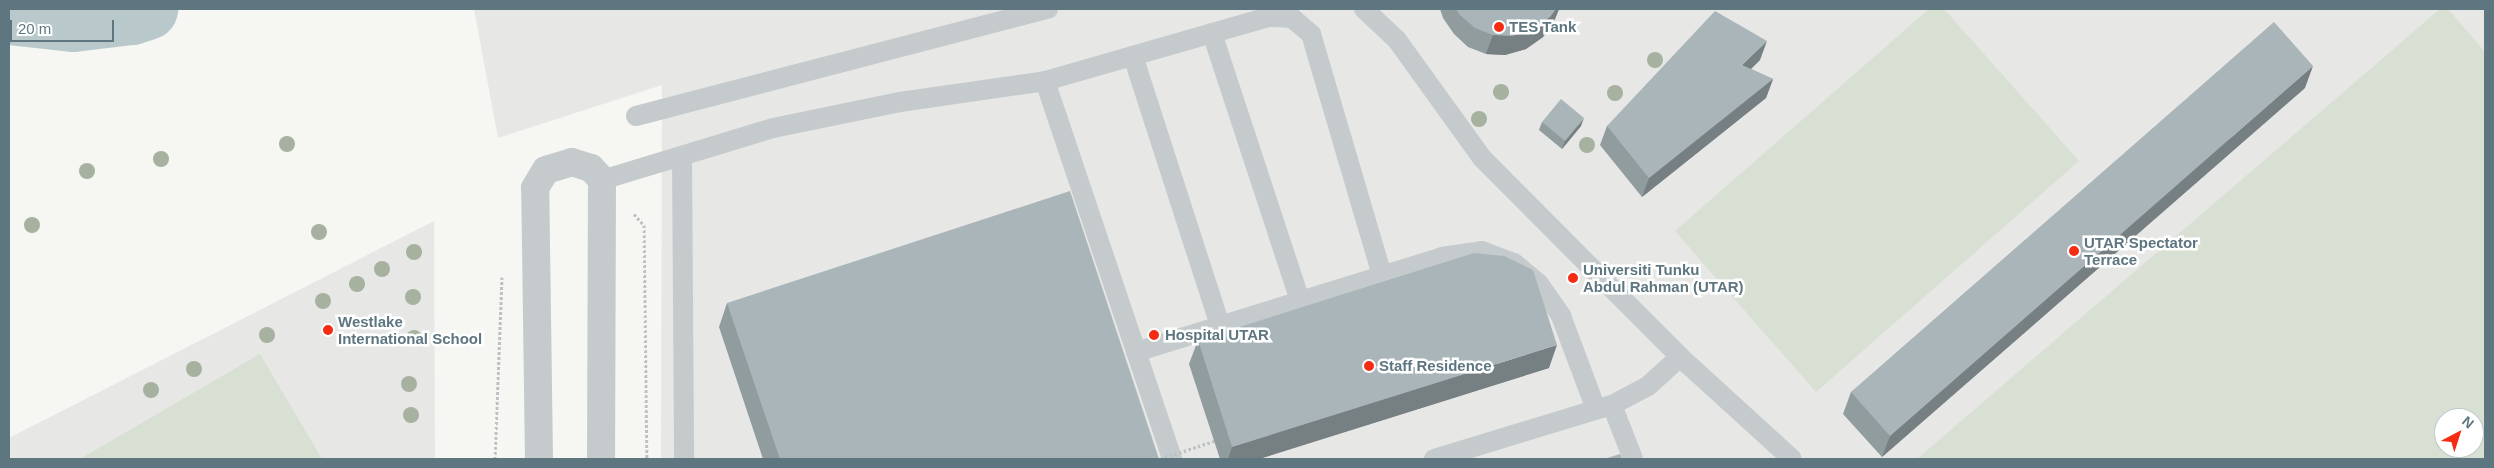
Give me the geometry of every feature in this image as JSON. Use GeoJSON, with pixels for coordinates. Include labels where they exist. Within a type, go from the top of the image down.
{"type":"FeatureCollection","features":[{"type":"Feature","properties":{"kind":"street"},"geometry":{"type":"LineString","coordinates":[[538,459],[535,188],[546,170],[572,162],[591,168],[602,180],[601,459]]}},
{"type":"Feature","properties":{"kind":"lane"},"geometry":{"type":"LineString","coordinates":[[636,116],[1048,9]]}},
{"type":"Feature","properties":{"kind":"lane"},"geometry":{"type":"LineString","coordinates":[[1364,9],[1397,40],[1482,158],[1680,357],[1792,459]]}},
{"type":"Feature","properties":{"kind":"lane"},"geometry":{"type":"LineString","coordinates":[[602,180],[773,128],[835,114],[1045,81],[1268,17],[1292,18],[1311,34],[1382,275]]}},
{"type":"Feature","properties":{"kind":"lane"},"geometry":{"type":"LineString","coordinates":[[1212,33],[1300,301]]}},
{"type":"Feature","properties":{"kind":"lane"},"geometry":{"type":"LineString","coordinates":[[1133,56],[1220,325]]}},
{"type":"Feature","properties":{"kind":"lane"},"geometry":{"type":"LineString","coordinates":[[1045,81],[1172,459]]}},
{"type":"Feature","properties":{"kind":"lane"},"geometry":{"type":"LineString","coordinates":[[682,157],[684,459]]}},
{"type":"Feature","properties":{"kind":"lane"},"geometry":{"type":"LineString","coordinates":[[1136,352],[1442,257],[1482,251],[1514,263],[1539,284],[1561,316],[1604,407],[1633,459]]}},
{"type":"Feature","properties":{"kind":"lane"},"geometry":{"type":"LineString","coordinates":[[1434,459],[1604,407],[1648,386],[1680,357]]}},
{"type":"Feature","properties":{"kind":"path"},"geometry":{"type":"LineString","coordinates":[[632,211],[644,225],[646,459]]}},
{"type":"Feature","properties":{"kind":"path"},"geometry":{"type":"LineString","coordinates":[[495,459],[502,271]]}},
{"type":"Feature","properties":{"kind":"path"},"geometry":{"type":"LineString","coordinates":[[1160,459],[1214,441]]}},
{"type":"Feature","properties":{"kind":"shaded area","name":"Universiti Tunku Abdul Rahman (UTAR)"},"geometry":{"type":"Polygon","coordinates":[[[474,9],[2485,9],[2485,459],[661,459],[662,85],[498,138],[474,9]]]}},
{"type":"Feature","properties":{"kind":"shaded area"},"geometry":{"type":"Polygon","coordinates":[[[1929,9],[1944,9],[2079,161],[1816,392],[1675,231],[1929,9]]]}},
{"type":"Feature","properties":{"kind":"shaded area"},"geometry":{"type":"Polygon","coordinates":[[[2440,9],[2448,9],[2485,52],[2485,459],[1917,459],[2440,9]]]}},
{"type":"Feature","properties":{"kind":"shaded area","name":"Westlake International School"},"geometry":{"type":"Polygon","coordinates":[[[434,221],[435,459],[9,459],[9,438],[434,221]]]}},
{"type":"Feature","properties":{"kind":"shaded area"},"geometry":{"type":"Polygon","coordinates":[[[260,354],[322,459],[80,459],[260,354]]]}},
{"type":"Feature","properties":{"kind":"building"},"geometry":{"type":"Polygon","coordinates":[[[1456,9],[1556,9],[1550,17],[1533,30],[1512,36],[1493,35],[1475,28],[1456,9]]]}},
{"type":"Feature","properties":{"kind":"building"},"geometry":{"type":"Polygon","coordinates":[[[1715,11],[1767,41],[1742,65],[1773,79],[1649,178],[1607,126],[1715,11]]]}},
{"type":"Feature","properties":{"kind":"building","name":"UTAR Spectator Terrace"},"geometry":{"type":"Polygon","coordinates":[[[2274,22],[2313,66],[1890,436],[1851,392],[2274,22]]]}},
{"type":"Feature","properties":{"kind":"building"},"geometry":{"type":"Polygon","coordinates":[[[1561,99],[1584,118],[1565,141],[1542,122],[1561,99]]]}},
{"type":"Feature","properties":{"kind":"building"},"geometry":{"type":"Polygon","coordinates":[[[1070,191],[1159,459],[780,459],[727,303],[1070,191]]]}},
{"type":"Feature","properties":{"kind":"building","name":"Staff Residence"},"geometry":{"type":"Polygon","coordinates":[[[1474,253],[1504,256],[1533,270],[1557,345],[1232,447],[1198,340],[1474,253]]]}},
{"type":"Feature","properties":{"kind":"building"},"geometry":{"type":"Polygon","coordinates":[[[1620,454],[1622,459],[1604,459],[1620,454]]]}},
{"type":"Feature","properties":{"kind":"waterway"},"geometry":{"type":"LineString","coordinates":[[9,14],[73,21],[132,14],[147,9]]}},
{"type":"Feature","properties":{"kind":"place","name":"TES Tank"},"geometry":{"type":"Point","coordinates":[1499,27]}},
{"type":"Feature","properties":{"kind":"place","name":"UTAR Spectator Terrace"},"geometry":{"type":"Point","coordinates":[2074,251]}},
{"type":"Feature","properties":{"kind":"place","name":"Universiti Tunku Abdul Rahman (UTAR)"},"geometry":{"type":"Point","coordinates":[1573,278]}},
{"type":"Feature","properties":{"kind":"place","name":"Westlake International School"},"geometry":{"type":"Point","coordinates":[328,330]}},
{"type":"Feature","properties":{"kind":"place","name":"Hospital UTAR"},"geometry":{"type":"Point","coordinates":[1154,335]}},
{"type":"Feature","properties":{"kind":"place","name":"Staff Residence"},"geometry":{"type":"Point","coordinates":[1369,366]}}]}
